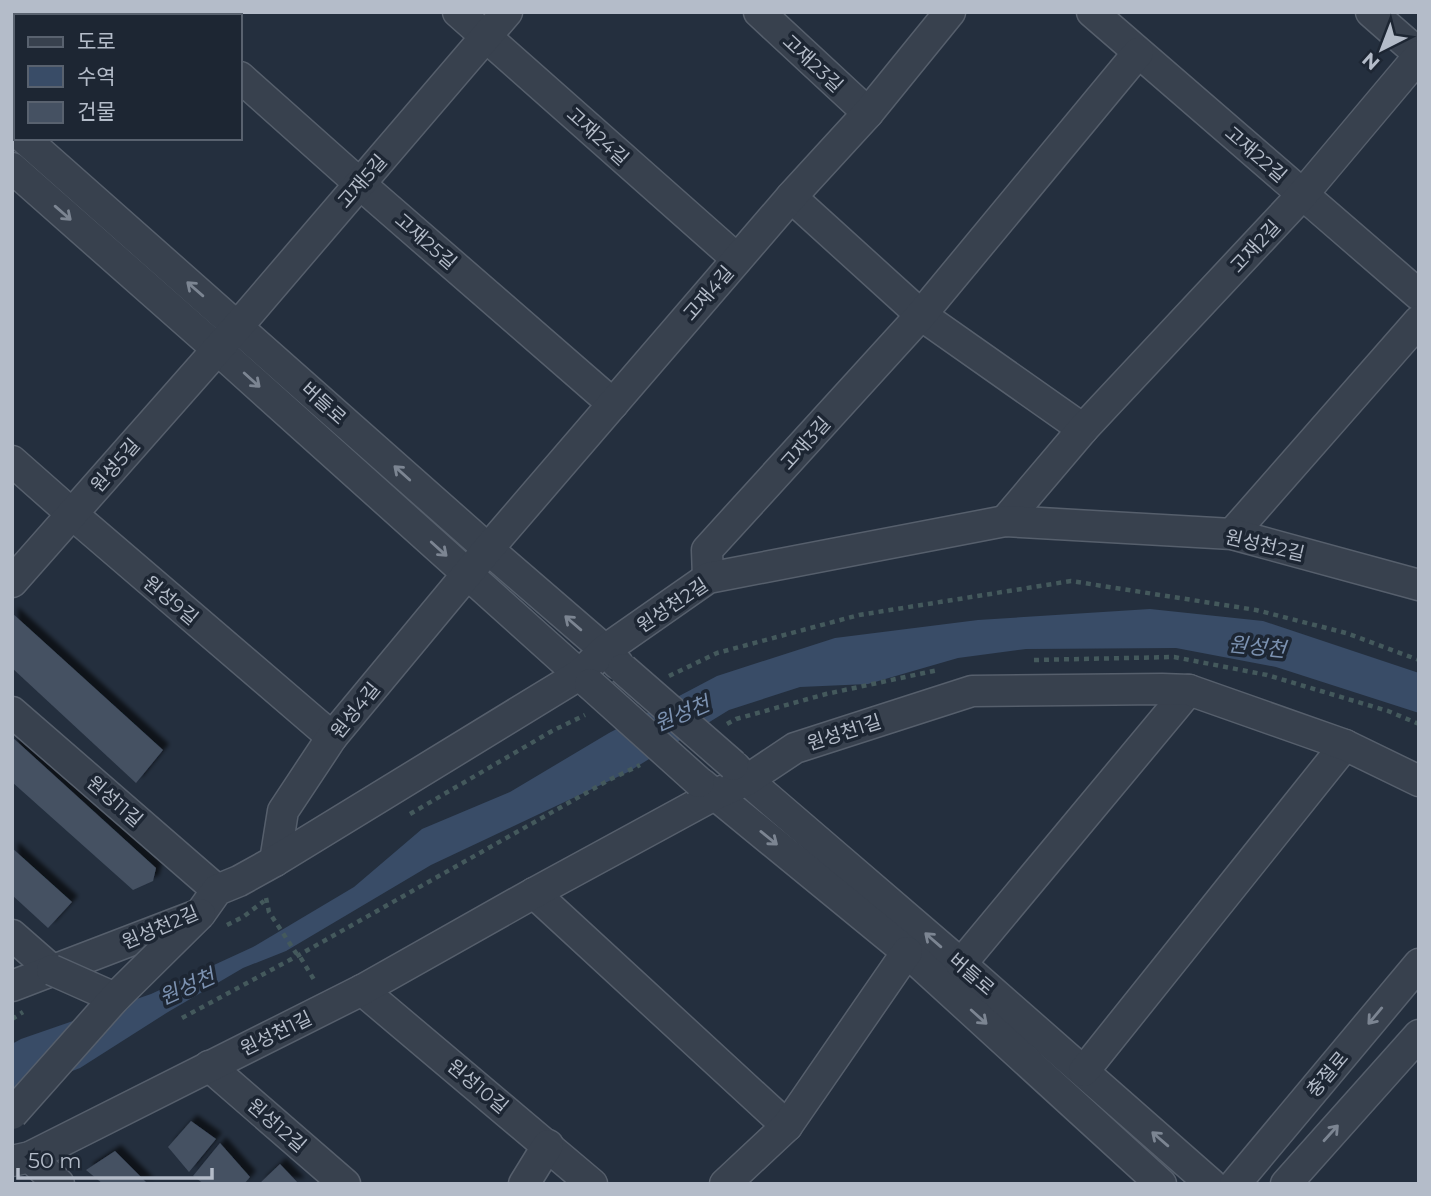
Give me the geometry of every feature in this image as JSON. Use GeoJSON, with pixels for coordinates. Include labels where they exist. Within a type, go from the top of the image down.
{"type":"FeatureCollection","features":[{"type":"Feature","properties":{"kind":"street","name":"고재24길"},"geometry":{"type":"LineString","coordinates":[[458,12],[737,259]]}},
{"type":"Feature","properties":{"kind":"street","name":"고재5길"},"geometry":{"type":"LineString","coordinates":[[218,349],[507,12]]}},
{"type":"Feature","properties":{"kind":"street","name":"고재23길"},"geometry":{"type":"LineString","coordinates":[[759,12],[868,113]]}},
{"type":"Feature","properties":{"kind":"street","name":"고재4길"},"geometry":{"type":"LineString","coordinates":[[467,574],[737,259],[868,113],[950,12]]}},
{"type":"Feature","properties":{"kind":"street","name":"고재22길"},"geometry":{"type":"LineString","coordinates":[[1092,12],[1419,295]]}},
{"type":"Feature","properties":{"kind":"street"},"geometry":{"type":"LineString","coordinates":[[1371,12],[1419,55]]}},
{"type":"Feature","properties":{"kind":"street","name":"고재3길"},"geometry":{"type":"LineString","coordinates":[[708,578],[707,550],[921,315],[1138,53]]}},
{"type":"Feature","properties":{"kind":"street","name":"고재2길"},"geometry":{"type":"LineString","coordinates":[[1005,521],[1083,429],[1303,194],[1419,55]]}},
{"type":"Feature","properties":{"kind":"street","name":"고재25길"},"geometry":{"type":"LineString","coordinates":[[242,79],[613,404]]}},
{"type":"Feature","properties":{"kind":"street","name":"버들로"},"geometry":{"type":"LineString","coordinates":[[26,140],[740,772],[1211,1184]]}},
{"type":"Feature","properties":{"kind":"street","name":"버들로"},"geometry":{"type":"LineString","coordinates":[[12,168],[707,788],[907,952],[1161,1184]]}},
{"type":"Feature","properties":{"kind":"street"},"geometry":{"type":"LineString","coordinates":[[791,197],[921,315],[1083,429]]}},
{"type":"Feature","properties":{"kind":"street"},"geometry":{"type":"LineString","coordinates":[[1232,534],[1419,321]]}},
{"type":"Feature","properties":{"kind":"street","name":"원성5길"},"geometry":{"type":"LineString","coordinates":[[12,582],[218,349]]}},
{"type":"Feature","properties":{"kind":"street","name":"원성9길"},"geometry":{"type":"LineString","coordinates":[[12,461],[332,737]]}},
{"type":"Feature","properties":{"kind":"street","name":"원성천2길"},"geometry":{"type":"LineString","coordinates":[[12,986],[209,902],[239,881],[585,679],[614,659],[708,578],[1005,521],[1232,534],[1419,585]]}},
{"type":"Feature","properties":{"kind":"street","name":"원성4길"},"geometry":{"type":"LineString","coordinates":[[275,861],[283,811],[332,737],[467,574]]}},
{"type":"Feature","properties":{"kind":"street"},"geometry":{"type":"LineString","coordinates":[[961,964],[1189,690]]}},
{"type":"Feature","properties":{"kind":"street","name":"원성천1길"},"geometry":{"type":"LineString","coordinates":[[21,1159],[362,990],[534,893],[707,788],[795,748],[972,691],[1189,690],[1345,745],[1419,781]]}},
{"type":"Feature","properties":{"kind":"street","name":"원성11길"},"geometry":{"type":"LineString","coordinates":[[12,712],[209,902]]}},
{"type":"Feature","properties":{"kind":"street"},"geometry":{"type":"LineString","coordinates":[[1084,1072],[1345,745]]}},
{"type":"Feature","properties":{"kind":"street"},"geometry":{"type":"LineString","coordinates":[[534,893],[787,1126]]}},
{"type":"Feature","properties":{"kind":"street"},"geometry":{"type":"LineString","coordinates":[[12,1114],[115,998],[209,902]]}},
{"type":"Feature","properties":{"kind":"street"},"geometry":{"type":"LineString","coordinates":[[12,935],[52,970],[115,998]]}},
{"type":"Feature","properties":{"kind":"street"},"geometry":{"type":"LineString","coordinates":[[724,1184],[787,1126],[907,952]]}},
{"type":"Feature","properties":{"kind":"street","name":"충절로"},"geometry":{"type":"LineString","coordinates":[[1235,1184],[1419,964]]}},
{"type":"Feature","properties":{"kind":"street","name":"원성10길"},"geometry":{"type":"LineString","coordinates":[[362,990],[592,1184]]}},
{"type":"Feature","properties":{"kind":"street"},"geometry":{"type":"LineString","coordinates":[[1286,1184],[1419,1035]]}},
{"type":"Feature","properties":{"kind":"street","name":"원성12길"},"geometry":{"type":"LineString","coordinates":[[209,1066],[345,1184]]}},
{"type":"Feature","properties":{"kind":"street"},"geometry":{"type":"LineString","coordinates":[[524,1184],[548,1145]]}},
{"type":"Feature","properties":{"kind":"street"},"geometry":{"type":"LineString","coordinates":[[21,1159],[59,1184]]}},
{"type":"Feature","properties":{"kind":"path"},"geometry":{"type":"LineString","coordinates":[[267,899],[269,912],[298,954]]}},
{"type":"Feature","properties":{"kind":"water","name":"원성천"},"geometry":{"type":"Polygon","coordinates":[[[1150,609],[1263,621],[1419,673],[1419,713],[1276,667],[1176,648],[1026,649],[958,658],[868,684],[800,687],[729,710],[628,772],[431,865],[286,951],[243,968],[80,1068],[12,1094],[12,1044],[151,994],[253,947],[354,887],[422,829],[510,792],[609,733],[717,676],[835,638],[978,620],[1150,609]]]}},
{"type":"Feature","properties":{"kind":"building"},"geometry":{"type":"Polygon","coordinates":[[[12,613],[163,750],[136,783],[12,668],[12,613]]]}},
{"type":"Feature","properties":{"kind":"building"},"geometry":{"type":"Polygon","coordinates":[[[12,737],[156,868],[153,881],[133,890],[12,782],[12,737]]]}},
{"type":"Feature","properties":{"kind":"building"},"geometry":{"type":"Polygon","coordinates":[[[12,848],[72,902],[48,928],[12,895],[12,848]]]}},
{"type":"Feature","properties":{"kind":"building"},"geometry":{"type":"Polygon","coordinates":[[[191,1121],[216,1139],[189,1172],[168,1147],[191,1121]]]}},
{"type":"Feature","properties":{"kind":"building"},"geometry":{"type":"Polygon","coordinates":[[[220,1143],[250,1177],[244,1184],[204,1184],[193,1176],[220,1143]]]}},
{"type":"Feature","properties":{"kind":"building"},"geometry":{"type":"Polygon","coordinates":[[[115,1151],[148,1184],[103,1184],[86,1170],[115,1151]]]}},
{"type":"Feature","properties":{"kind":"building"},"geometry":{"type":"Polygon","coordinates":[[[280,1164],[299,1184],[259,1184],[280,1164]]]}}]}
